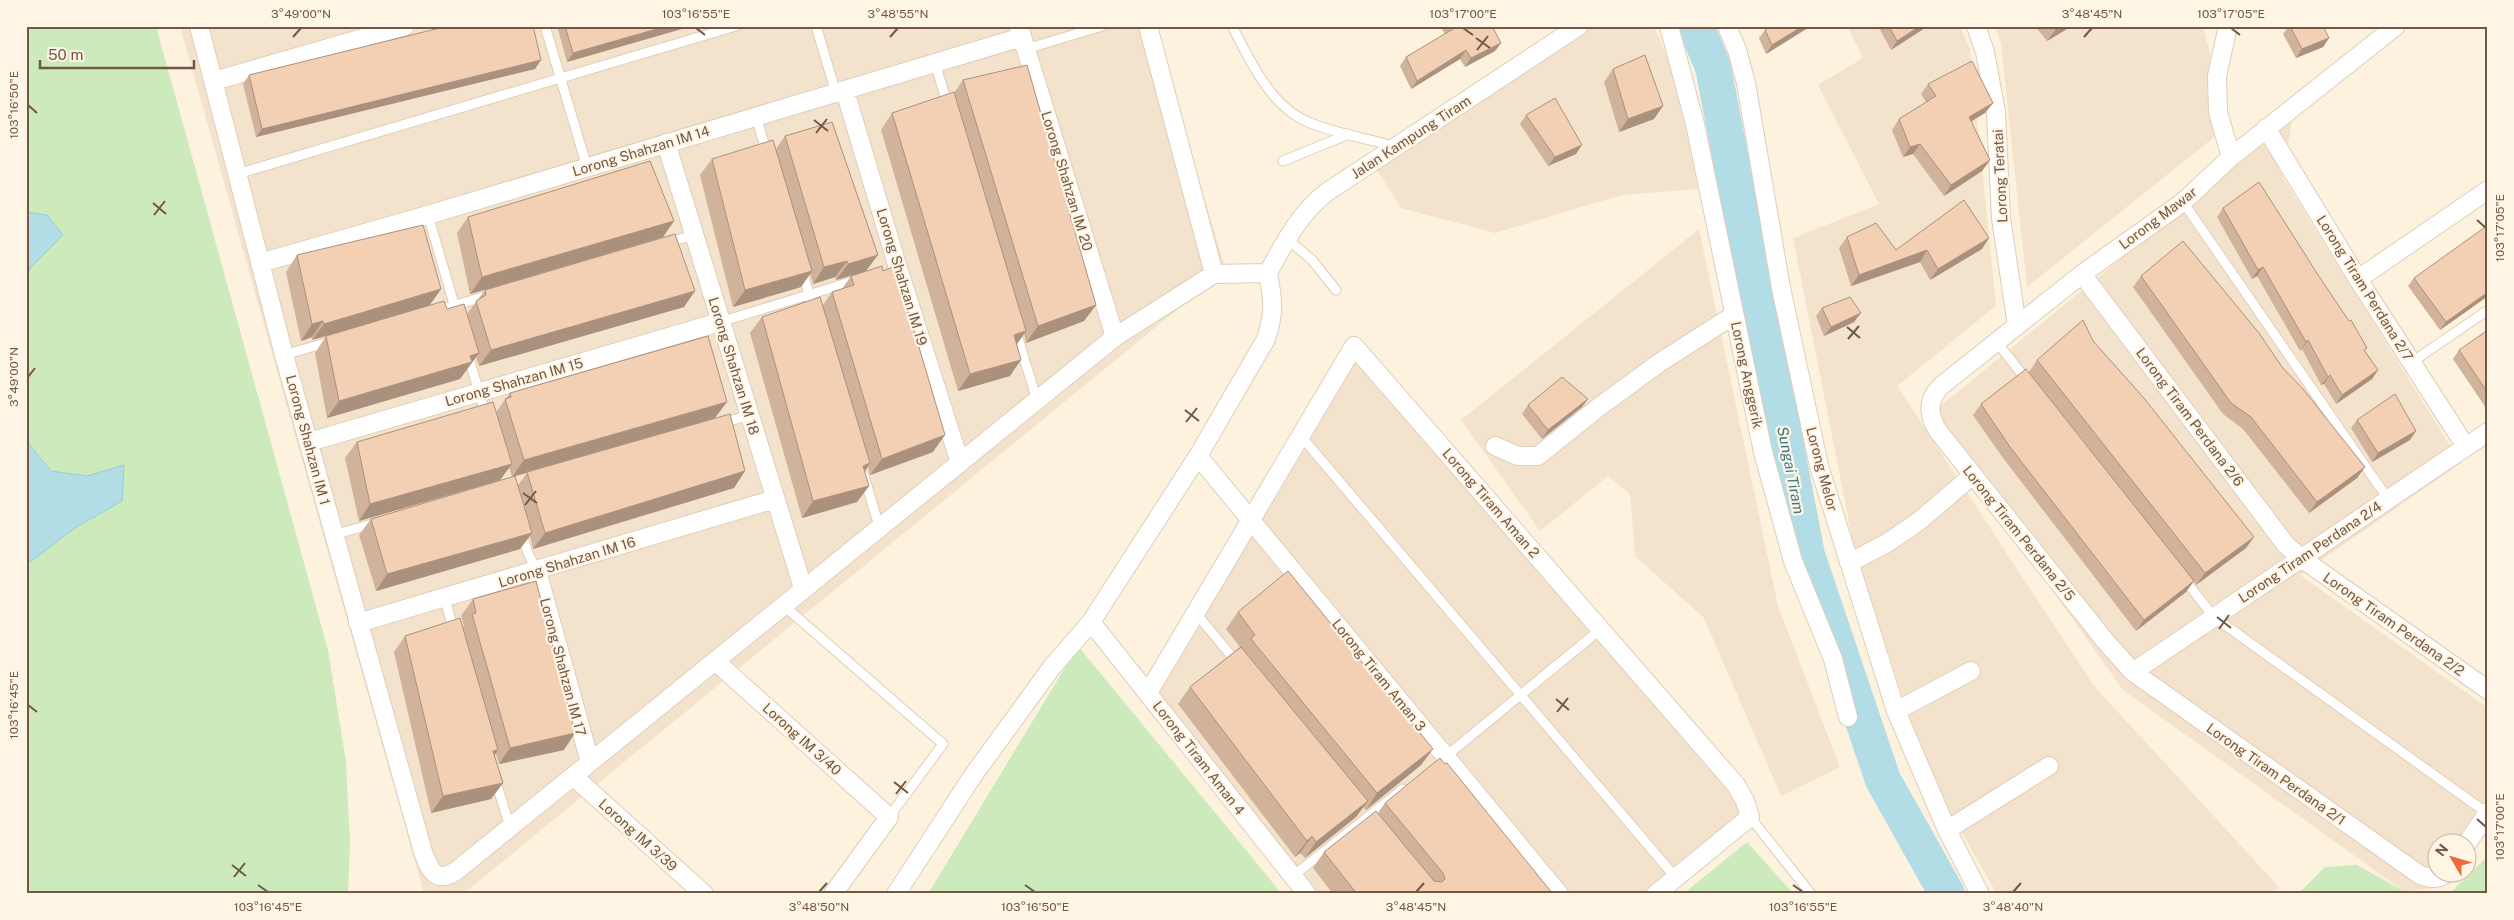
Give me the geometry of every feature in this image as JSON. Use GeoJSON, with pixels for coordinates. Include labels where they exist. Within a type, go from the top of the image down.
{"type":"FeatureCollection","features":[{"type":"Feature","properties":{"kind":"street","name":"Lorong Shahzan IM 1"},"geometry":{"type":"LineString","coordinates":[[199,26],[284,355],[423,852],[432,872],[439,876],[447,876],[510,827]]}},
{"type":"Feature","properties":{"kind":"street"},"geometry":{"type":"LineString","coordinates":[[214,81],[405,26]]}},
{"type":"Feature","properties":{"kind":"street"},"geometry":{"type":"LineString","coordinates":[[1148,26],[1214,274]]}},
{"type":"Feature","properties":{"kind":"street","name":"Jalan Kampung Tiram"},"geometry":{"type":"LineString","coordinates":[[1268,273],[1287,239],[1311,205],[1580,26]]}},
{"type":"Feature","properties":{"kind":"street","name":"Lorong Anggerik"},"geometry":{"type":"LineString","coordinates":[[1669,26],[1695,124],[1763,452],[1793,560],[1833,658],[1848,717]]}},
{"type":"Feature","properties":{"kind":"street","name":"Lorong Melor"},"geometry":{"type":"LineString","coordinates":[[1727,26],[1737,50],[1746,83],[1781,288],[1819,466],[1896,712],[1947,830],[1980,894]]}},
{"type":"Feature","properties":{"kind":"street","name":"Lorong Teratai"},"geometry":{"type":"LineString","coordinates":[[1976,26],[1985,52],[1996,112],[2001,218],[2017,326]]}},
{"type":"Feature","properties":{"kind":"street"},"geometry":{"type":"LineString","coordinates":[[2228,26],[2224,32],[2216,76],[2218,112],[2231,157]]}},
{"type":"Feature","properties":{"kind":"street","name":"Lorong Mawar"},"geometry":{"type":"LineString","coordinates":[[1941,386],[2082,274],[2183,202],[2231,157],[2266,128],[2396,26]]}},
{"type":"Feature","properties":{"kind":"street","name":"Lorong Shahzan IM 14"},"geometry":{"type":"LineString","coordinates":[[260,263],[428,215],[1022,37]]}},
{"type":"Feature","properties":{"kind":"street","name":"Lorong Shahzan IM 20"},"geometry":{"type":"LineString","coordinates":[[1022,37],[1115,337]]}},
{"type":"Feature","properties":{"kind":"street","name":"Lorong Shahzan IM 19"},"geometry":{"type":"LineString","coordinates":[[840,92],[893,269],[960,463]]}},
{"type":"Feature","properties":{"kind":"street","name":"Lorong Tiram Perdana 2/7"},"geometry":{"type":"LineString","coordinates":[[2266,128],[2358,279],[2466,447]]}},
{"type":"Feature","properties":{"kind":"street","name":"Lorong Shahzan IM 18"},"geometry":{"type":"LineString","coordinates":[[666,143],[803,588]]}},
{"type":"Feature","properties":{"kind":"street"},"geometry":{"type":"LineString","coordinates":[[2358,279],[2488,190]]}},
{"type":"Feature","properties":{"kind":"street"},"geometry":{"type":"LineString","coordinates":[[510,827],[1115,337],[1214,274],[1268,273],[1274,305],[1266,339],[1198,456],[1091,622],[1052,667],[972,777],[896,894]]}},
{"type":"Feature","properties":{"kind":"street","name":"Lorong Tiram Perdana 2/6"},"geometry":{"type":"LineString","coordinates":[[2082,274],[2286,545],[2301,558]]}},
{"type":"Feature","properties":{"kind":"street"},"geometry":{"type":"LineString","coordinates":[[1495,446],[1518,456],[1538,456],[1621,391],[1734,315]]}},
{"type":"Feature","properties":{"kind":"street","name":"Lorong Shahzan IM 15"},"geometry":{"type":"LineString","coordinates":[[309,442],[720,322]]}},
{"type":"Feature","properties":{"kind":"street","name":"Lorong Tiram Aman 2"},"geometry":{"type":"LineString","coordinates":[[1148,692],[1194,611],[1354,346],[1736,785],[1745,801],[1750,817]]}},
{"type":"Feature","properties":{"kind":"street","name":"Lorong Tiram Perdana 2/5"},"geometry":{"type":"LineString","coordinates":[[1941,386],[1931,398],[1930,410],[1932,421],[1972,475],[2110,647],[2133,672]]}},
{"type":"Feature","properties":{"kind":"street","name":"Lorong Tiram Perdana 2/4"},"geometry":{"type":"LineString","coordinates":[[2133,672],[2488,432]]}},
{"type":"Feature","properties":{"kind":"street","name":"Lorong Tiram Aman 3"},"geometry":{"type":"LineString","coordinates":[[1198,456],[1251,518],[1442,759],[1559,894]]}},
{"type":"Feature","properties":{"kind":"street"},"geometry":{"type":"LineString","coordinates":[[1850,563],[1888,543],[1918,522],[1972,475]]}},
{"type":"Feature","properties":{"kind":"street","name":"Lorong Shahzan IM 16"},"geometry":{"type":"LineString","coordinates":[[358,623],[444,599],[775,499]]}},
{"type":"Feature","properties":{"kind":"street","name":"Lorong Tiram Perdana 2/2"},"geometry":{"type":"LineString","coordinates":[[2301,558],[2488,690]]}},
{"type":"Feature","properties":{"kind":"street","name":"Lorong Shahzan IM 17"},"geometry":{"type":"LineString","coordinates":[[537,571],[590,762]]}},
{"type":"Feature","properties":{"kind":"street","name":"Lorong Tiram Aman 4"},"geometry":{"type":"LineString","coordinates":[[1091,622],[1307,894]]}},
{"type":"Feature","properties":{"kind":"street","name":"Lorong IM 3/40"},"geometry":{"type":"LineString","coordinates":[[715,660],[889,817]]}},
{"type":"Feature","properties":{"kind":"street"},"geometry":{"type":"LineString","coordinates":[[1896,712],[1972,670]]}},
{"type":"Feature","properties":{"kind":"street","name":"Lorong Tiram Perdana 2/1"},"geometry":{"type":"LineString","coordinates":[[2133,672],[2420,875],[2426,877]]}},
{"type":"Feature","properties":{"kind":"street"},"geometry":{"type":"LineString","coordinates":[[1947,830],[2049,766]]}},
{"type":"Feature","properties":{"kind":"street","name":"Lorong IM 3/39"},"geometry":{"type":"LineString","coordinates":[[573,776],[704,894]]}},
{"type":"Feature","properties":{"kind":"street"},"geometry":{"type":"LineString","coordinates":[[2474,832],[2487,812]]}},
{"type":"Feature","properties":{"kind":"street"},"geometry":{"type":"LineString","coordinates":[[833,894],[889,817]]}},
{"type":"Feature","properties":{"kind":"street"},"geometry":{"type":"LineString","coordinates":[[1656,894],[1750,817]]}},
{"type":"Feature","properties":{"kind":"lane"},"geometry":{"type":"LineString","coordinates":[[545,26],[587,167]]}},
{"type":"Feature","properties":{"kind":"lane"},"geometry":{"type":"LineString","coordinates":[[237,174],[736,26]]}},
{"type":"Feature","properties":{"kind":"lane"},"geometry":{"type":"LineString","coordinates":[[816,26],[840,92]]}},
{"type":"Feature","properties":{"kind":"lane"},"geometry":{"type":"LineString","coordinates":[[1022,37],[1102,26]]}},
{"type":"Feature","properties":{"kind":"lane"},"geometry":{"type":"LineString","coordinates":[[1232,26],[1252,64],[1274,94],[1290,110],[1306,121],[1397,147]]}},
{"type":"Feature","properties":{"kind":"lane"},"geometry":{"type":"LineString","coordinates":[[935,63],[952,120]]}},
{"type":"Feature","properties":{"kind":"lane"},"geometry":{"type":"LineString","coordinates":[[756,117],[770,164]]}},
{"type":"Feature","properties":{"kind":"lane"},"geometry":{"type":"LineString","coordinates":[[1283,161],[1349,134]]}},
{"type":"Feature","properties":{"kind":"lane"},"geometry":{"type":"LineString","coordinates":[[2183,202],[2388,499]]}},
{"type":"Feature","properties":{"kind":"lane"},"geometry":{"type":"LineString","coordinates":[[428,215],[459,322]]}},
{"type":"Feature","properties":{"kind":"lane"},"geometry":{"type":"LineString","coordinates":[[656,246],[694,235]]}},
{"type":"Feature","properties":{"kind":"lane"},"geometry":{"type":"LineString","coordinates":[[1287,239],[1317,266],[1336,290]]}},
{"type":"Feature","properties":{"kind":"lane"},"geometry":{"type":"LineString","coordinates":[[798,257],[818,323]]}},
{"type":"Feature","properties":{"kind":"lane"},"geometry":{"type":"LineString","coordinates":[[720,322],[862,279]]}},
{"type":"Feature","properties":{"kind":"lane"},"geometry":{"type":"LineString","coordinates":[[426,313],[502,291]]}},
{"type":"Feature","properties":{"kind":"lane"},"geometry":{"type":"LineString","coordinates":[[2412,362],[2488,310]]}},
{"type":"Feature","properties":{"kind":"lane"},"geometry":{"type":"LineString","coordinates":[[1014,325],[1037,400]]}},
{"type":"Feature","properties":{"kind":"lane"},"geometry":{"type":"LineString","coordinates":[[284,355],[341,338]]}},
{"type":"Feature","properties":{"kind":"lane"},"geometry":{"type":"LineString","coordinates":[[1996,341],[2032,387]]}},
{"type":"Feature","properties":{"kind":"lane"},"geometry":{"type":"LineString","coordinates":[[467,349],[490,430]]}},
{"type":"Feature","properties":{"kind":"lane"},"geometry":{"type":"LineString","coordinates":[[712,426],[749,415]]}},
{"type":"Feature","properties":{"kind":"lane"},"geometry":{"type":"LineString","coordinates":[[1300,435],[1676,878]]}},
{"type":"Feature","properties":{"kind":"lane"},"geometry":{"type":"LineString","coordinates":[[863,471],[880,526]]}},
{"type":"Feature","properties":{"kind":"lane"},"geometry":{"type":"LineString","coordinates":[[333,535],[388,519]]}},
{"type":"Feature","properties":{"kind":"lane"},"geometry":{"type":"LineString","coordinates":[[518,520],[528,553],[537,571]]}},
{"type":"Feature","properties":{"kind":"lane"},"geometry":{"type":"LineString","coordinates":[[2180,574],[2214,617],[2487,812]]}},
{"type":"Feature","properties":{"kind":"lane"},"geometry":{"type":"LineString","coordinates":[[444,599],[458,646]]}},
{"type":"Feature","properties":{"kind":"lane"},"geometry":{"type":"LineString","coordinates":[[783,605],[943,744],[889,817]]}},
{"type":"Feature","properties":{"kind":"lane"},"geometry":{"type":"LineString","coordinates":[[1194,611],[1244,672]]}},
{"type":"Feature","properties":{"kind":"lane"},"geometry":{"type":"LineString","coordinates":[[1442,759],[1601,630]]}},
{"type":"Feature","properties":{"kind":"lane"},"geometry":{"type":"LineString","coordinates":[[492,769],[510,827]]}},
{"type":"Feature","properties":{"kind":"lane"},"geometry":{"type":"LineString","coordinates":[[1294,876],[1409,784]]}},
{"type":"Feature","properties":{"kind":"lane"},"geometry":{"type":"LineString","coordinates":[[1358,810],[1371,826]]}},
{"type":"Feature","properties":{"kind":"lane"},"geometry":{"type":"LineString","coordinates":[[1750,817],[1811,894]]}},
{"type":"Feature","properties":{"kind":"shaded area"},"geometry":{"type":"Polygon","coordinates":[[[180,26],[1153,26],[1228,277],[1200,291],[463,894],[424,894],[180,26]]]}},
{"type":"Feature","properties":{"kind":"shaded area"},"geometry":{"type":"Polygon","coordinates":[[[1591,26],[1654,26],[1675,76],[1698,189],[1622,195],[1495,233],[1401,208],[1374,165],[1591,26]]]}},
{"type":"Feature","properties":{"kind":"shaded area"},"geometry":{"type":"Polygon","coordinates":[[[1847,26],[1960,26],[1970,49],[1996,306],[1897,386],[2094,686],[2279,887],[2272,894],[1997,894],[1926,770],[1853,542],[1793,238],[1879,204],[1818,85],[1863,58],[1847,26]]]}},
{"type":"Feature","properties":{"kind":"shaded area"},"geometry":{"type":"Polygon","coordinates":[[[1995,26],[2203,26],[2228,126],[2027,287],[2001,43],[1995,26]]]}},
{"type":"Feature","properties":{"kind":"shaded area"},"geometry":{"type":"Polygon","coordinates":[[[2292,119],[2283,178],[2461,463],[2300,575],[2488,708],[2488,821],[2476,832],[2426,832],[2426,882],[2445,882],[2441,887],[2405,892],[2123,690],[1928,416],[2292,119]]]}},
{"type":"Feature","properties":{"kind":"shaded area"},"geometry":{"type":"Polygon","coordinates":[[[1699,229],[1778,606],[1840,767],[1781,796],[1704,618],[1635,556],[1630,494],[1608,476],[1540,531],[1461,420],[1699,229]]]}},
{"type":"Feature","properties":{"kind":"shaded area"},"geometry":{"type":"Polygon","coordinates":[[[1354,346],[1758,810],[1656,894],[1313,894],[1144,684],[1354,346]]]}},
{"type":"Feature","properties":{"kind":"green space"},"geometry":{"type":"Polygon","coordinates":[[[26,26],[156,26],[328,650],[346,762],[350,842],[348,894],[26,894],[26,565],[75,528],[122,501],[124,466],[87,476],[51,471],[26,440],[26,277],[31,267],[63,235],[47,215],[26,212],[26,26]]]}},
{"type":"Feature","properties":{"kind":"green space"},"geometry":{"type":"Polygon","coordinates":[[[1078,646],[1282,894],[928,894],[1078,646]]]}},
{"type":"Feature","properties":{"kind":"green space"},"geometry":{"type":"Polygon","coordinates":[[[1747,842],[1792,892],[1683,894],[1747,842]]]}},
{"type":"Feature","properties":{"kind":"green space"},"geometry":{"type":"Polygon","coordinates":[[[2488,856],[2488,894],[2449,894],[2461,882],[2476,882],[2476,868],[2488,856]]]}},
{"type":"Feature","properties":{"kind":"green space"},"geometry":{"type":"Polygon","coordinates":[[[2357,865],[2409,894],[2298,894],[2325,867],[2357,865]]]}},
{"type":"Feature","properties":{"kind":"water"},"geometry":{"type":"Polygon","coordinates":[[[26,212],[47,215],[63,235],[31,267],[26,277],[26,212]]]}},
{"type":"Feature","properties":{"kind":"water"},"geometry":{"type":"Polygon","coordinates":[[[26,440],[51,471],[87,476],[124,465],[122,501],[75,528],[26,565],[26,440]]]}},
{"type":"Feature","properties":{"kind":"water"},"geometry":{"type":"Polygon","coordinates":[[[1883,780],[1955,894],[1941,894],[1883,780]]]}},
{"type":"Feature","properties":{"kind":"building"},"geometry":{"type":"Polygon","coordinates":[[[448,26],[533,26],[541,60],[262,129],[249,75],[448,26]]]}},
{"type":"Feature","properties":{"kind":"building"},"geometry":{"type":"Polygon","coordinates":[[[565,26],[667,26],[573,53],[565,26]]]}},
{"type":"Feature","properties":{"kind":"building"},"geometry":{"type":"Polygon","coordinates":[[[1451,26],[1492,26],[1501,43],[1471,58],[1466,50],[1417,81],[1406,57],[1453,29],[1451,26]]]}},
{"type":"Feature","properties":{"kind":"building"},"geometry":{"type":"Polygon","coordinates":[[[1771,26],[1803,26],[1772,45],[1765,30],[1771,26]]]}},
{"type":"Feature","properties":{"kind":"building"},"geometry":{"type":"Polygon","coordinates":[[[1889,26],[1920,26],[1897,41],[1889,26]]]}},
{"type":"Feature","properties":{"kind":"building"},"geometry":{"type":"Polygon","coordinates":[[[2290,26],[2323,26],[2329,38],[2302,49],[2290,26]]]}},
{"type":"Feature","properties":{"kind":"building"},"geometry":{"type":"Polygon","coordinates":[[[1645,55],[1663,106],[1628,119],[1613,69],[1645,55]]]}},
{"type":"Feature","properties":{"kind":"building"},"geometry":{"type":"Polygon","coordinates":[[[1972,61],[1993,103],[1969,117],[1990,160],[1951,185],[1920,144],[1910,147],[1899,119],[1936,96],[1928,84],[1972,61]]]}},
{"type":"Feature","properties":{"kind":"building"},"geometry":{"type":"Polygon","coordinates":[[[1027,65],[1096,305],[1038,326],[963,80],[1027,65]]]}},
{"type":"Feature","properties":{"kind":"building"},"geometry":{"type":"Polygon","coordinates":[[[954,92],[1026,331],[1014,335],[1021,360],[970,374],[892,113],[954,92]]]}},
{"type":"Feature","properties":{"kind":"building"},"geometry":{"type":"Polygon","coordinates":[[[1555,98],[1582,145],[1555,157],[1526,115],[1555,98]]]}},
{"type":"Feature","properties":{"kind":"building"},"geometry":{"type":"Polygon","coordinates":[[[832,122],[878,255],[848,264],[847,261],[824,267],[785,136],[832,122]]]}},
{"type":"Feature","properties":{"kind":"building"},"geometry":{"type":"Polygon","coordinates":[[[773,140],[812,271],[745,290],[712,159],[773,140]]]}},
{"type":"Feature","properties":{"kind":"building"},"geometry":{"type":"Polygon","coordinates":[[[650,161],[674,221],[482,277],[468,217],[650,161]]]}},
{"type":"Feature","properties":{"kind":"building"},"geometry":{"type":"Polygon","coordinates":[[[2259,182],[2322,281],[2349,321],[2351,320],[2367,348],[2364,350],[2378,370],[2342,395],[2330,375],[2328,377],[2308,340],[2306,342],[2263,267],[2258,270],[2223,208],[2259,182]]]}},
{"type":"Feature","properties":{"kind":"building"},"geometry":{"type":"Polygon","coordinates":[[[1964,200],[1989,238],[1938,269],[1927,250],[1859,275],[1847,237],[1876,223],[1896,250],[1964,200]]]}},
{"type":"Feature","properties":{"kind":"building"},"geometry":{"type":"Polygon","coordinates":[[[423,225],[441,289],[324,324],[323,321],[312,324],[297,255],[423,225]]]}},
{"type":"Feature","properties":{"kind":"building"},"geometry":{"type":"Polygon","coordinates":[[[2488,225],[2488,292],[2446,322],[2414,278],[2488,225]]]}},
{"type":"Feature","properties":{"kind":"building"},"geometry":{"type":"Polygon","coordinates":[[[675,234],[695,291],[491,350],[476,301],[486,295],[485,290],[675,234]]]}},
{"type":"Feature","properties":{"kind":"building"},"geometry":{"type":"Polygon","coordinates":[[[2183,241],[2259,333],[2282,367],[2303,389],[2365,467],[2317,502],[2251,417],[2231,403],[2141,276],[2183,241]]]}},
{"type":"Feature","properties":{"kind":"building"},"geometry":{"type":"Polygon","coordinates":[[[882,266],[883,271],[895,266],[945,435],[882,459],[832,292],[854,285],[851,276],[882,266]]]}},
{"type":"Feature","properties":{"kind":"building"},"geometry":{"type":"Polygon","coordinates":[[[820,297],[870,463],[863,466],[869,486],[813,501],[762,317],[820,297]]]}},
{"type":"Feature","properties":{"kind":"building"},"geometry":{"type":"Polygon","coordinates":[[[1850,297],[1861,313],[1831,327],[1822,308],[1850,297]]]}},
{"type":"Feature","properties":{"kind":"building"},"geometry":{"type":"Polygon","coordinates":[[[444,301],[447,309],[464,304],[479,353],[470,356],[472,362],[339,401],[326,336],[444,301]]]}},
{"type":"Feature","properties":{"kind":"building"},"geometry":{"type":"Polygon","coordinates":[[[2083,320],[2093,341],[2143,397],[2254,537],[2205,573],[2037,360],[2083,320]]]}},
{"type":"Feature","properties":{"kind":"building"},"geometry":{"type":"Polygon","coordinates":[[[2488,330],[2488,393],[2459,350],[2488,330]]]}},
{"type":"Feature","properties":{"kind":"building"},"geometry":{"type":"Polygon","coordinates":[[[708,336],[727,402],[524,460],[505,399],[511,397],[510,393],[708,336]]]}},
{"type":"Feature","properties":{"kind":"building"},"geometry":{"type":"Polygon","coordinates":[[[2026,369],[2194,581],[2144,620],[2010,447],[1981,404],[2026,369]]]}},
{"type":"Feature","properties":{"kind":"building"},"geometry":{"type":"Polygon","coordinates":[[[1562,377],[1588,399],[1548,430],[1528,405],[1562,377]]]}},
{"type":"Feature","properties":{"kind":"building"},"geometry":{"type":"Polygon","coordinates":[[[2395,394],[2416,431],[2378,453],[2357,420],[2395,394]]]}},
{"type":"Feature","properties":{"kind":"building"},"geometry":{"type":"Polygon","coordinates":[[[493,402],[512,464],[370,504],[357,442],[493,402]]]}},
{"type":"Feature","properties":{"kind":"building"},"geometry":{"type":"Polygon","coordinates":[[[730,414],[745,471],[545,533],[527,472],[730,414]]]}},
{"type":"Feature","properties":{"kind":"building"},"geometry":{"type":"Polygon","coordinates":[[[515,476],[532,533],[387,574],[371,519],[515,476]]]}},
{"type":"Feature","properties":{"kind":"building"},"geometry":{"type":"Polygon","coordinates":[[[1288,571],[1433,749],[1377,793],[1251,639],[1255,635],[1238,612],[1288,571]]]}},
{"type":"Feature","properties":{"kind":"building"},"geometry":{"type":"Polygon","coordinates":[[[536,581],[575,733],[510,748],[472,614],[476,613],[473,599],[536,581]]]}},
{"type":"Feature","properties":{"kind":"building"},"geometry":{"type":"Polygon","coordinates":[[[460,618],[498,750],[493,751],[503,783],[443,796],[405,636],[460,618]]]}},
{"type":"Feature","properties":{"kind":"building"},"geometry":{"type":"Polygon","coordinates":[[[1241,647],[1368,801],[1316,842],[1312,836],[1307,841],[1190,687],[1241,647]]]}},
{"type":"Feature","properties":{"kind":"building"},"geometry":{"type":"Polygon","coordinates":[[[1440,758],[1445,764],[1447,763],[1553,894],[1357,894],[1324,852],[1376,811],[1434,881],[1442,882],[1445,879],[1443,873],[1385,803],[1440,758]]]}},
{"type":"Feature","properties":{"kind":"waterway","name":"Sungai Tiram"},"geometry":{"type":"LineString","coordinates":[[1696,26],[1713,67],[1807,555],[1883,780],[1947,894]]}}]}
